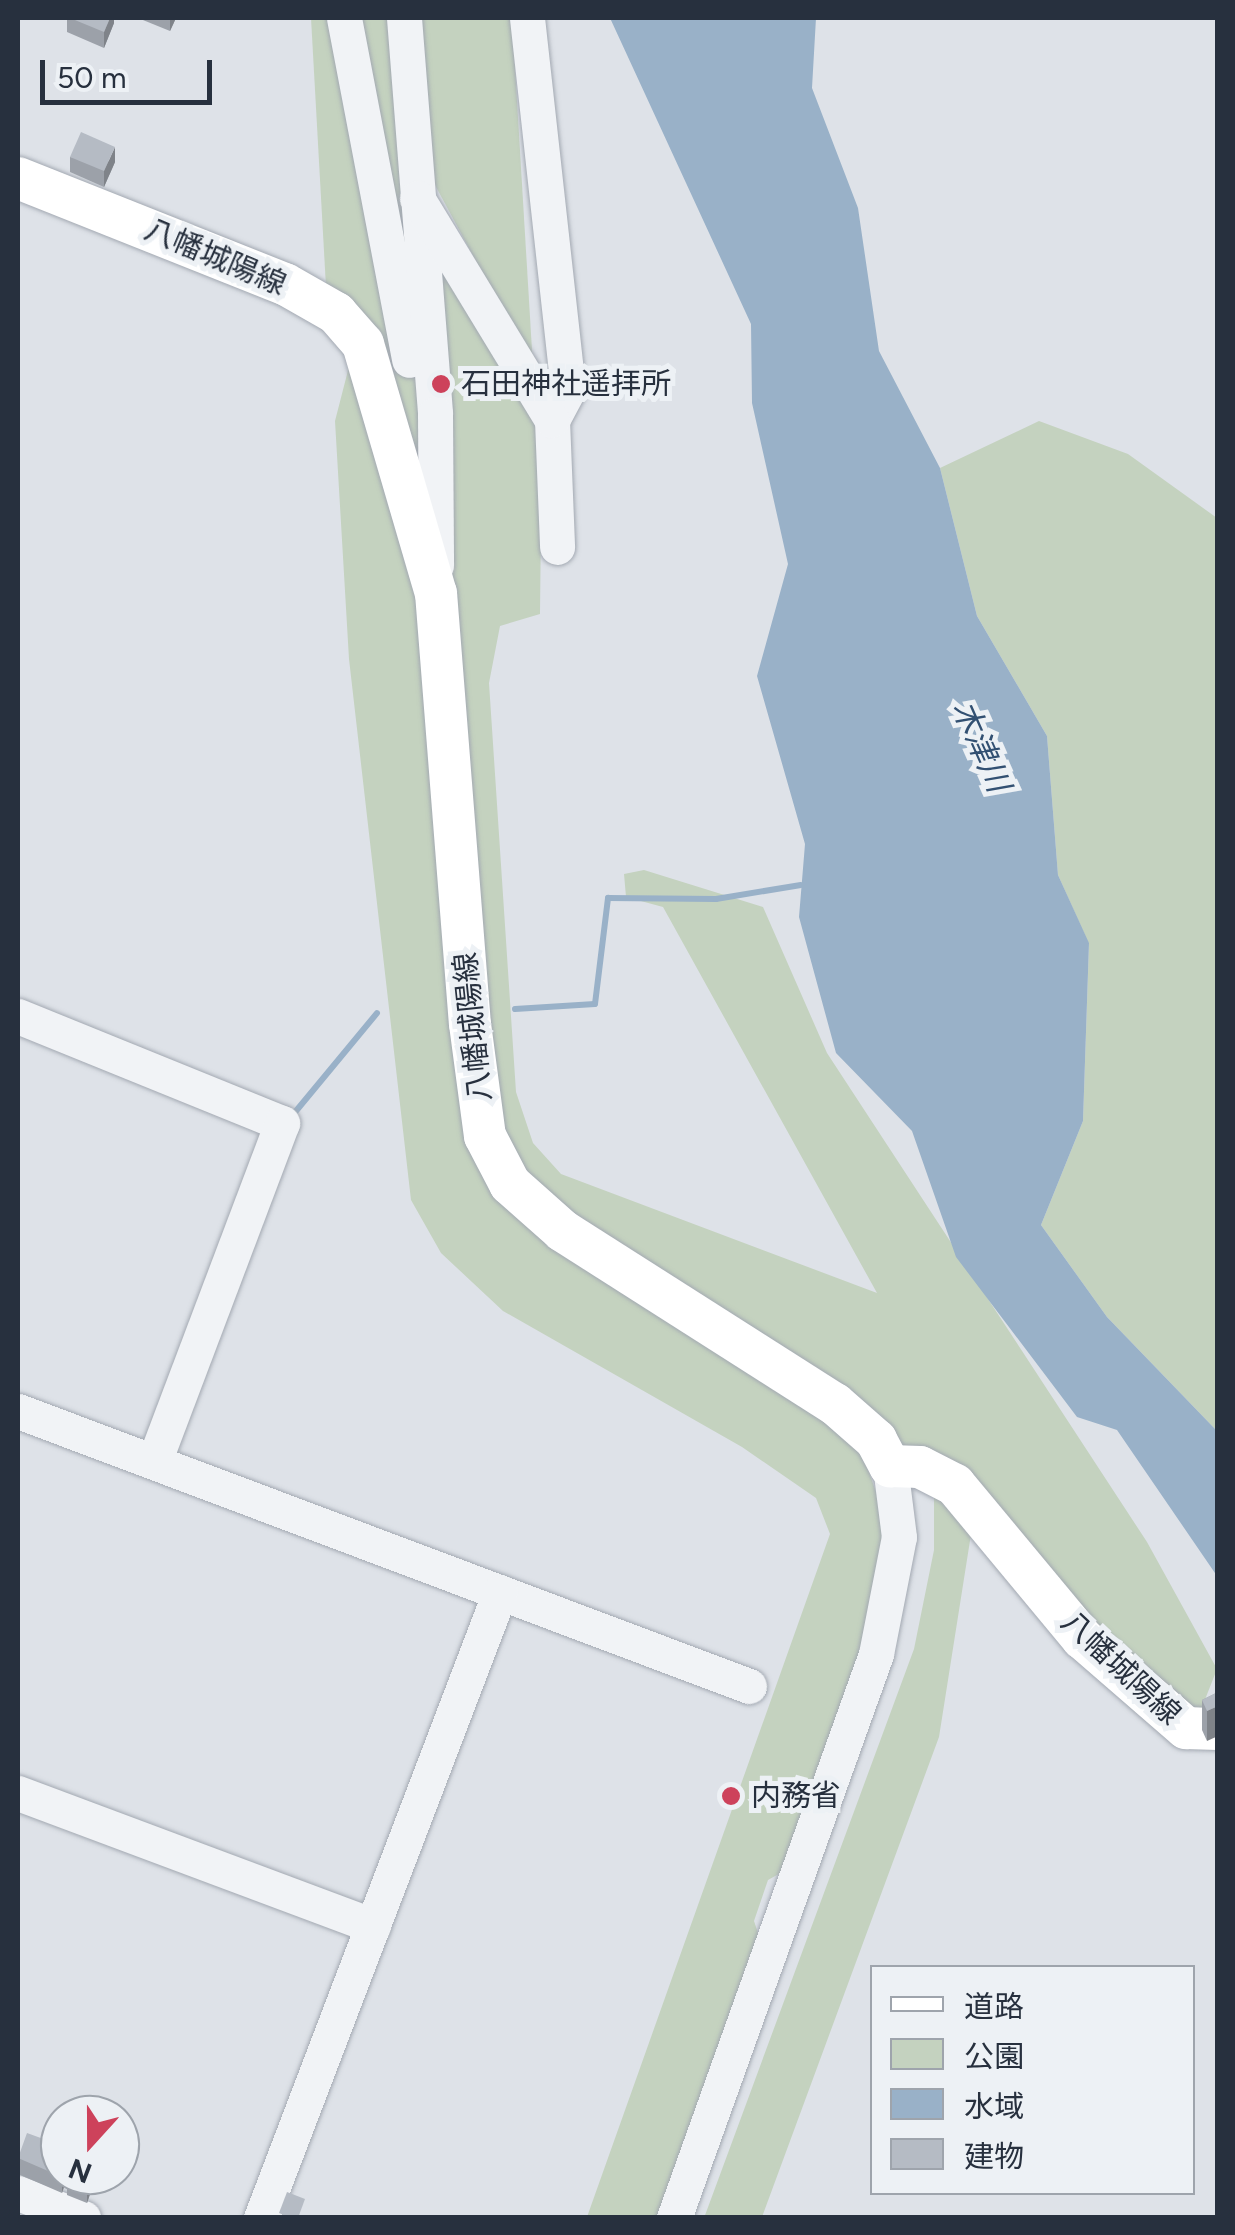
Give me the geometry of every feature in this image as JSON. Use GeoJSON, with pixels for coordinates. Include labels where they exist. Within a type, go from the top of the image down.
{"type":"FeatureCollection","features":[{"type":"Feature","properties":{"kind":"main road","name":"八幡城陽線"},"geometry":{"type":"LineString","coordinates":[[18,178],[285,284],[336,313],[379,381],[436,593],[470,1024],[485,1136],[510,1184],[563,1231],[835,1404],[876,1440],[890,1466],[920,1468],[954,1485],[1082,1638],[1211,1732]]}},
{"type":"Feature","properties":{"kind":"street"},"geometry":{"type":"LineString","coordinates":[[344,18],[412,377],[435,414]]}},
{"type":"Feature","properties":{"kind":"street"},"geometry":{"type":"LineString","coordinates":[[404,18],[435,414],[436,593]]}},
{"type":"Feature","properties":{"kind":"street"},"geometry":{"type":"LineString","coordinates":[[526,18],[568,390],[552,420]]}},
{"type":"Feature","properties":{"kind":"street"},"geometry":{"type":"LineString","coordinates":[[416,197],[552,420],[556,547]]}},
{"type":"Feature","properties":{"kind":"street"},"geometry":{"type":"LineString","coordinates":[[18,1016],[282,1123],[154,1462]]}},
{"type":"Feature","properties":{"kind":"street"},"geometry":{"type":"LineString","coordinates":[[18,1411],[749,1686]]}},
{"type":"Feature","properties":{"kind":"street"},"geometry":{"type":"LineString","coordinates":[[674,2218],[876,1654],[899,1537],[890,1466]]}},
{"type":"Feature","properties":{"kind":"street"},"geometry":{"type":"LineString","coordinates":[[261,2218],[500,1592]]}},
{"type":"Feature","properties":{"kind":"street"},"geometry":{"type":"LineString","coordinates":[[18,1793],[373,1926]]}},
{"type":"Feature","properties":{"kind":"street"},"geometry":{"type":"LineString","coordinates":[[18,2192],[84,2218]]}},
{"type":"Feature","properties":{"kind":"green space"},"geometry":{"type":"Polygon","coordinates":[[[311,18],[394,18],[427,540],[326,287],[311,18]]]}},
{"type":"Feature","properties":{"kind":"green space"},"geometry":{"type":"Polygon","coordinates":[[[421,18],[512,18],[533,367],[435,185],[421,18]]]}},
{"type":"Feature","properties":{"kind":"green space"},"geometry":{"type":"Polygon","coordinates":[[[434,231],[542,429],[540,614],[500,626],[489,683],[516,1092],[533,1143],[561,1174],[877,1293],[663,907],[626,897],[624,874],[644,870],[763,907],[827,1053],[1147,1542],[1217,1669],[1197,1720],[900,1446],[553,1214],[501,1143],[456,640],[434,231]]]}},
{"type":"Feature","properties":{"kind":"green space"},"geometry":{"type":"Polygon","coordinates":[[[354,347],[435,651],[479,1142],[860,1447],[887,1523],[879,1593],[786,1870],[768,1880],[754,1921],[761,1942],[657,2217],[587,2217],[830,1534],[816,1498],[742,1447],[503,1311],[441,1253],[411,1200],[349,659],[335,421],[354,347]]]}},
{"type":"Feature","properties":{"kind":"green space"},"geometry":{"type":"Polygon","coordinates":[[[1039,421],[1128,454],[1217,518],[1217,1431],[1107,1317],[1041,1225],[1083,1121],[1089,944],[1058,875],[1047,736],[977,616],[940,468],[1039,421]]]}},
{"type":"Feature","properties":{"kind":"green space"},"geometry":{"type":"Polygon","coordinates":[[[934,1493],[972,1528],[939,1737],[762,2217],[704,2218],[914,1649],[934,1550],[934,1493]]]}},
{"type":"Feature","properties":{"kind":"water","name":"木津川"},"geometry":{"type":"Polygon","coordinates":[[[610,18],[816,18],[812,88],[858,208],[879,351],[940,468],[977,616],[1047,736],[1058,875],[1089,943],[1083,1121],[1041,1225],[1107,1317],[1217,1431],[1217,1576],[1117,1430],[1077,1417],[956,1257],[912,1131],[836,1053],[799,917],[805,844],[757,676],[788,564],[752,403],[751,324],[610,18]]]}},
{"type":"Feature","properties":{"kind":"building"},"geometry":{"type":"Polygon","coordinates":[[[70,18],[110,18],[104,32],[70,18]]]}},
{"type":"Feature","properties":{"kind":"building"},"geometry":{"type":"Polygon","coordinates":[[[81,132],[115,147],[104,171],[70,157],[81,132]]]}},
{"type":"Feature","properties":{"kind":"building"},"geometry":{"type":"Polygon","coordinates":[[[1218,1692],[1218,1706],[1207,1711],[1202,1700],[1218,1692]]]}},
{"type":"Feature","properties":{"kind":"building"},"geometry":{"type":"Polygon","coordinates":[[[27,2133],[40,2138],[40,2168],[18,2158],[27,2133]]]}},
{"type":"Feature","properties":{"kind":"building"},"geometry":{"type":"Polygon","coordinates":[[[287,2192],[305,2199],[298,2218],[279,2213],[287,2192]]]}},
{"type":"Feature","properties":{"kind":"waterway"},"geometry":{"type":"LineString","coordinates":[[515,1009],[595,1004],[608,898],[716,899],[801,885]]}},
{"type":"Feature","properties":{"kind":"waterway"},"geometry":{"type":"LineString","coordinates":[[296,1111],[377,1013]]}},
{"type":"Feature","properties":{"kind":"place","name":"石田神社遥拝所"},"geometry":{"type":"Point","coordinates":[441,384]}},
{"type":"Feature","properties":{"kind":"place","name":"内務省"},"geometry":{"type":"Point","coordinates":[731,1796]}}]}
